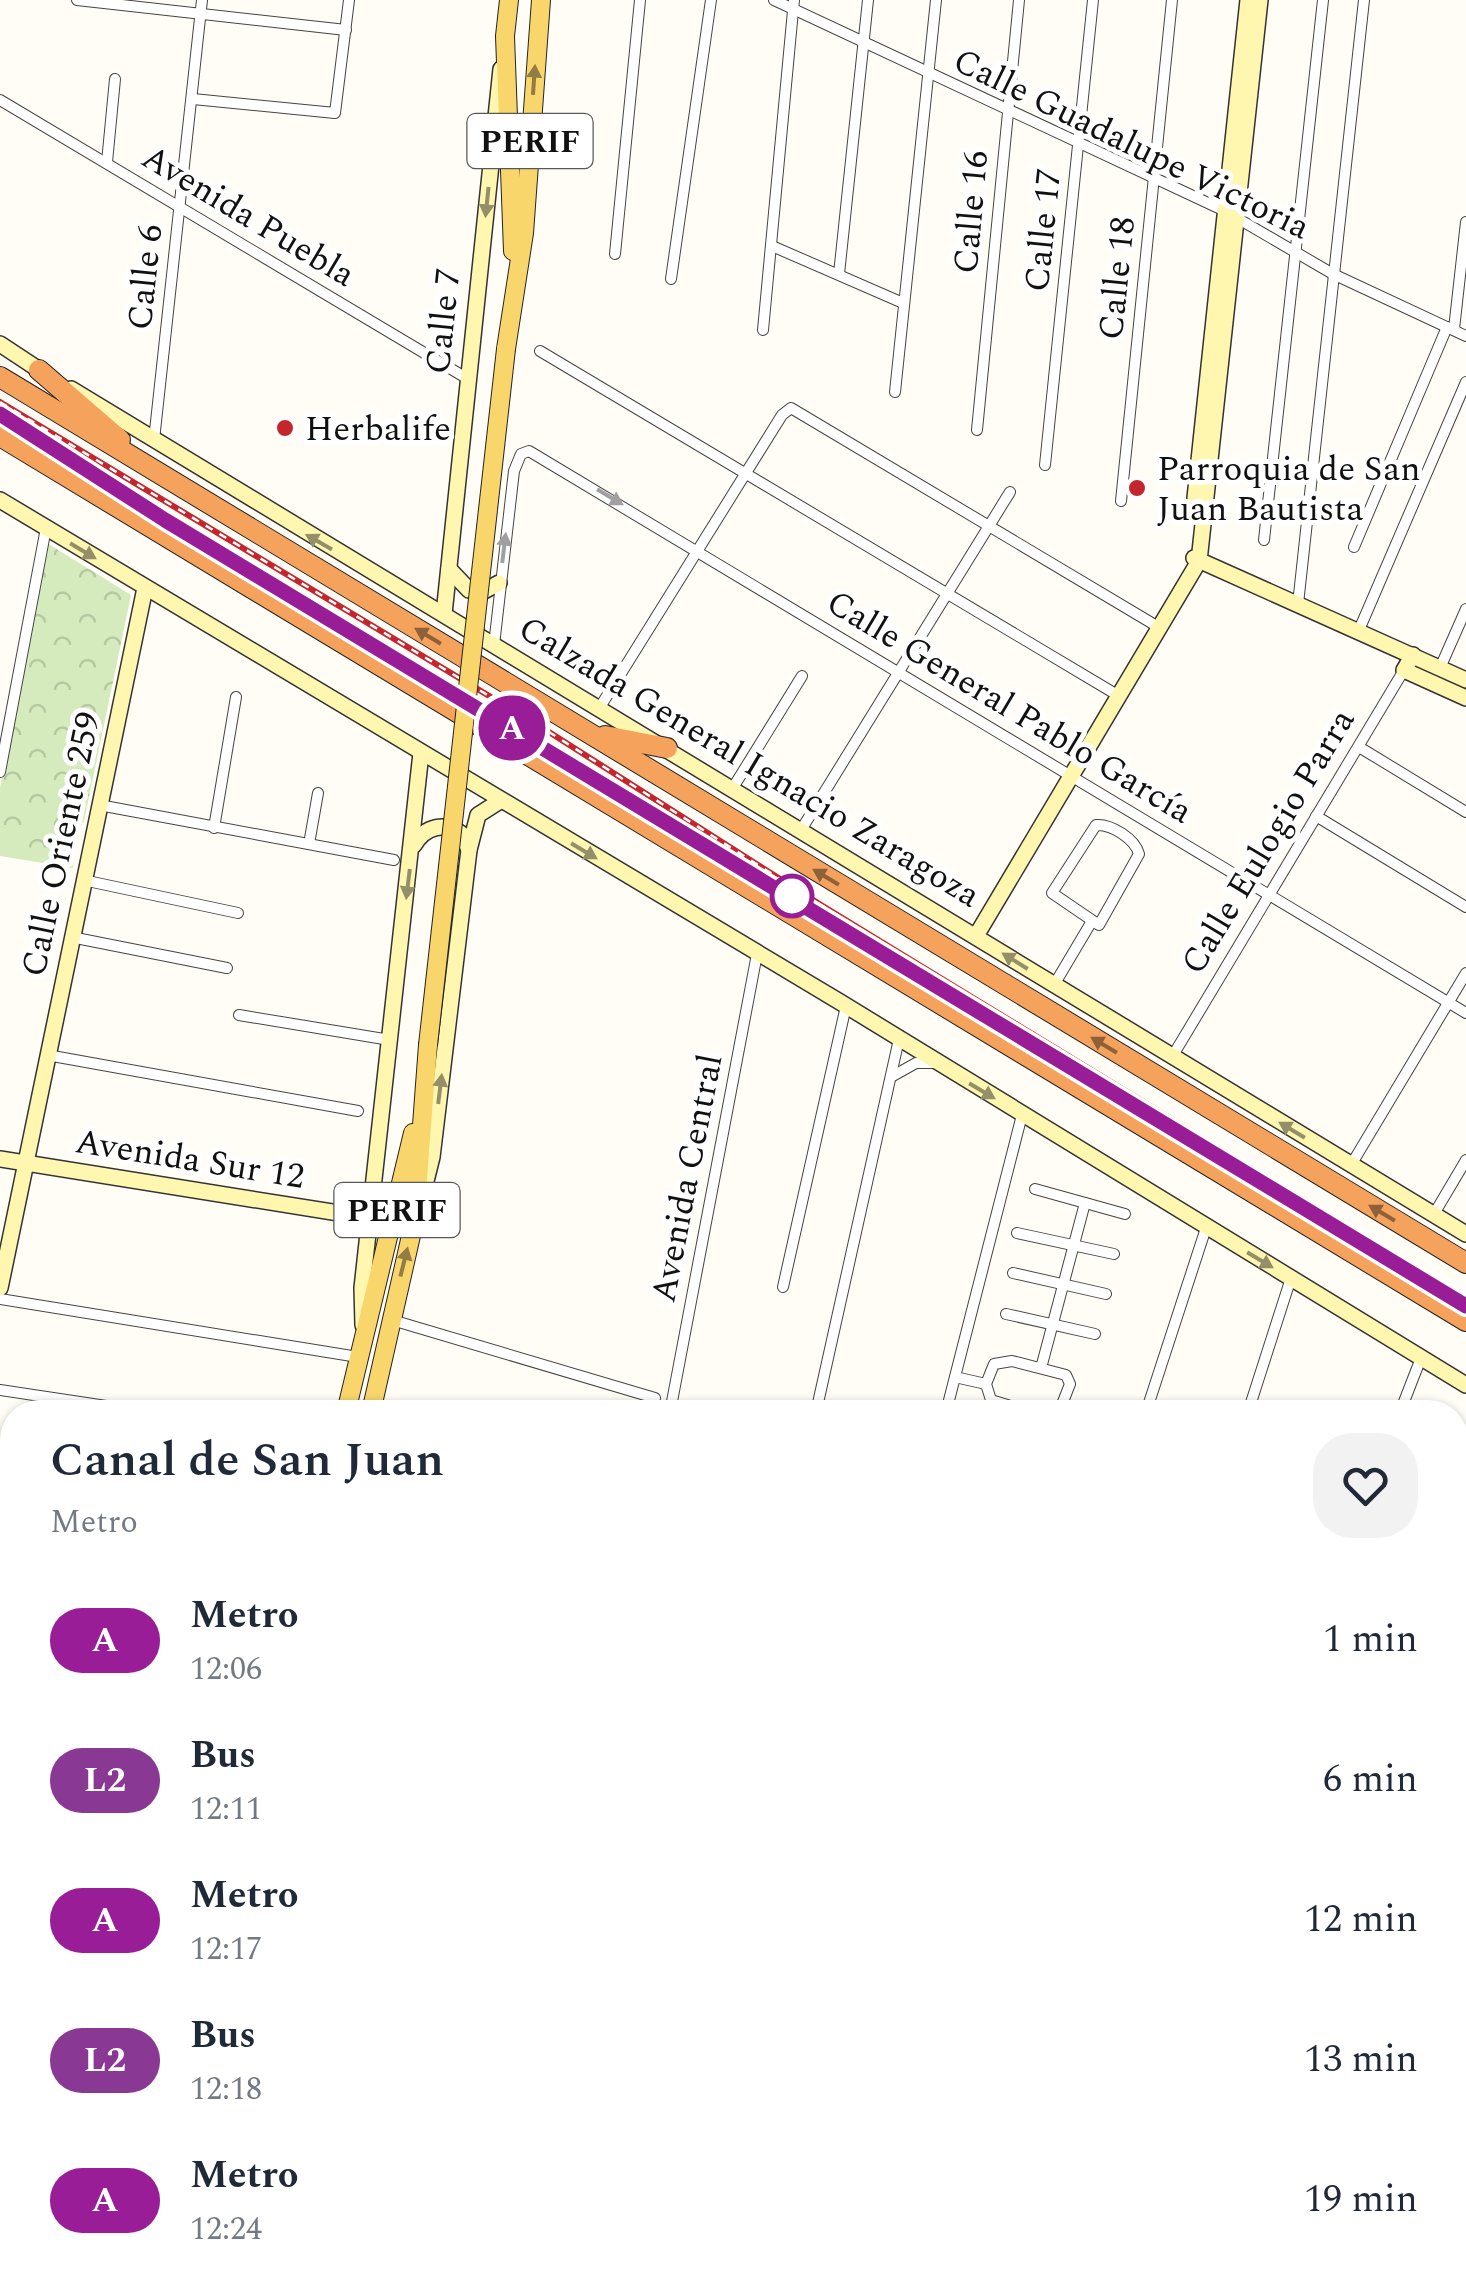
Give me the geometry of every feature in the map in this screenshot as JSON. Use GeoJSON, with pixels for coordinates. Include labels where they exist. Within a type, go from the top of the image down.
{"type":"FeatureCollection","features":[{"type":"Feature","properties":{"kind":"highway"},"geometry":{"type":"LineString","coordinates":[[39,370],[138,460]]}},
{"type":"Feature","properties":{"kind":"highway","name":"Calzada General Ignacio Zaragoza"},"geometry":{"type":"LineString","coordinates":[[0,376],[1466,1263]]}},
{"type":"Feature","properties":{"kind":"highway"},"geometry":{"type":"LineString","coordinates":[[0,436],[1466,1321]]}},
{"type":"Feature","properties":{"kind":"highway"},"geometry":{"type":"LineString","coordinates":[[588,733],[667,748]]}},
{"type":"Feature","properties":{"kind":"main road","name":"Calle 7"},"geometry":{"type":"LineString","coordinates":[[444,614],[509,0]]}},
{"type":"Feature","properties":{"kind":"main road","name":"Calle 7"},"geometry":{"type":"LineString","coordinates":[[423,1088],[514,281],[524,234],[540,0]]}},
{"type":"Feature","properties":{"kind":"main road"},"geometry":{"type":"LineString","coordinates":[[976,936],[1186,587],[1195,558],[1231,217],[1248,0]]}},
{"type":"Feature","properties":{"kind":"main road"},"geometry":{"type":"LineString","coordinates":[[1231,217],[1260,0]]}},
{"type":"Feature","properties":{"kind":"main road","name":"Calle 7"},"geometry":{"type":"LineString","coordinates":[[506,36],[514,281]]}},
{"type":"Feature","properties":{"kind":"main road","name":"Calzada General Ignacio Zaragoza"},"geometry":{"type":"LineString","coordinates":[[0,344],[734,786],[1466,1234]]}},
{"type":"Feature","properties":{"kind":"main road"},"geometry":{"type":"LineString","coordinates":[[0,500],[846,1006],[1466,1385]]}},
{"type":"Feature","properties":{"kind":"main road"},"geometry":{"type":"LineString","coordinates":[[1195,558],[1360,630],[1408,662],[1459,683]]}},
{"type":"Feature","properties":{"kind":"main road"},"geometry":{"type":"LineString","coordinates":[[448,569],[468,590],[484,591],[499,583]]}},
{"type":"Feature","properties":{"kind":"main road","name":"Calle Oriente 259"},"geometry":{"type":"LineString","coordinates":[[0,1288],[5,1236],[26,1164],[145,588]]}},
{"type":"Feature","properties":{"kind":"main road"},"geometry":{"type":"LineString","coordinates":[[1408,662],[1440,668],[1459,683],[1466,698]]}},
{"type":"Feature","properties":{"kind":"main road"},"geometry":{"type":"LineString","coordinates":[[363,1330],[370,1218],[421,752]]}},
{"type":"Feature","properties":{"kind":"main road"},"geometry":{"type":"LineString","coordinates":[[415,1218],[432,1157],[469,850],[478,815],[500,802]]}},
{"type":"Feature","properties":{"kind":"main road"},"geometry":{"type":"LineString","coordinates":[[412,847],[427,830],[448,827],[464,835],[469,850]]}},
{"type":"Feature","properties":{"kind":"main road","name":"PERIF"},"geometry":{"type":"LineString","coordinates":[[374,1400],[415,1218],[423,1088]]}},
{"type":"Feature","properties":{"kind":"main road","name":"PERIF"},"geometry":{"type":"LineString","coordinates":[[349,1400],[363,1330],[393,1230],[423,1088]]}},
{"type":"Feature","properties":{"kind":"main road","name":"Avenida Sur 12"},"geometry":{"type":"LineString","coordinates":[[0,1160],[370,1218]]}},
{"type":"Feature","properties":{"kind":"street"},"geometry":{"type":"LineString","coordinates":[[77,0],[346,30]]}},
{"type":"Feature","properties":{"kind":"street","name":"Calle 6"},"geometry":{"type":"LineString","coordinates":[[154,440],[202,0]]}},
{"type":"Feature","properties":{"kind":"street"},"geometry":{"type":"LineString","coordinates":[[193,100],[338,110],[349,0]]}},
{"type":"Feature","properties":{"kind":"street"},"geometry":{"type":"LineString","coordinates":[[615,254],[640,0]]}},
{"type":"Feature","properties":{"kind":"street"},"geometry":{"type":"LineString","coordinates":[[671,279],[711,0]]}},
{"type":"Feature","properties":{"kind":"street","name":"Calle Guadalupe Victoria"},"geometry":{"type":"LineString","coordinates":[[774,0],[793,5],[928,74],[1153,176],[1333,274],[1466,336]]}},
{"type":"Feature","properties":{"kind":"street"},"geometry":{"type":"LineString","coordinates":[[839,274],[868,0]]}},
{"type":"Feature","properties":{"kind":"street"},"geometry":{"type":"LineString","coordinates":[[895,392],[936,0]]}},
{"type":"Feature","properties":{"kind":"street","name":"Calle 16"},"geometry":{"type":"LineString","coordinates":[[977,430],[1019,0]]}},
{"type":"Feature","properties":{"kind":"street","name":"Calle 17"},"geometry":{"type":"LineString","coordinates":[[1044,466],[1094,0]]}},
{"type":"Feature","properties":{"kind":"street","name":"Calle 18"},"geometry":{"type":"LineString","coordinates":[[1121,501],[1172,0]]}},
{"type":"Feature","properties":{"kind":"street"},"geometry":{"type":"LineString","coordinates":[[1264,540],[1323,0]]}},
{"type":"Feature","properties":{"kind":"street"},"geometry":{"type":"LineString","coordinates":[[1298,604],[1364,0]]}},
{"type":"Feature","properties":{"kind":"street"},"geometry":{"type":"LineString","coordinates":[[763,330],[793,5]]}},
{"type":"Feature","properties":{"kind":"street"},"geometry":{"type":"LineString","coordinates":[[107,162],[116,79]]}},
{"type":"Feature","properties":{"kind":"street","name":"Avenida Puebla"},"geometry":{"type":"LineString","coordinates":[[0,100],[468,379]]}},
{"type":"Feature","properties":{"kind":"street"},"geometry":{"type":"LineString","coordinates":[[1354,547],[1450,328],[1466,222]]}},
{"type":"Feature","properties":{"kind":"street"},"geometry":{"type":"LineString","coordinates":[[772,246],[904,303]]}},
{"type":"Feature","properties":{"kind":"street"},"geometry":{"type":"LineString","coordinates":[[540,352],[1119,696]]}},
{"type":"Feature","properties":{"kind":"street"},"geometry":{"type":"LineString","coordinates":[[1360,630],[1466,382]]}},
{"type":"Feature","properties":{"kind":"street"},"geometry":{"type":"LineString","coordinates":[[600,708],[782,415],[791,408],[1160,628]]}},
{"type":"Feature","properties":{"kind":"street","name":"Calle General Pablo García"},"geometry":{"type":"LineString","coordinates":[[499,583],[514,470],[525,451],[534,452],[1466,1014]]}},
{"type":"Feature","properties":{"kind":"street"},"geometry":{"type":"LineString","coordinates":[[802,830],[1010,492]]}},
{"type":"Feature","properties":{"kind":"street"},"geometry":{"type":"LineString","coordinates":[[0,772],[46,528]]}},
{"type":"Feature","properties":{"kind":"street"},"geometry":{"type":"LineString","coordinates":[[494,644],[499,583]]}},
{"type":"Feature","properties":{"kind":"street"},"geometry":{"type":"LineString","coordinates":[[1440,668],[1466,610]]}},
{"type":"Feature","properties":{"kind":"street","name":"Calle Eulogio Parra"},"geometry":{"type":"LineString","coordinates":[[1172,1057],[1408,662]]}},
{"type":"Feature","properties":{"kind":"street"},"geometry":{"type":"LineString","coordinates":[[734,786],[802,676]]}},
{"type":"Feature","properties":{"kind":"street"},"geometry":{"type":"LineString","coordinates":[[214,828],[236,697]]}},
{"type":"Feature","properties":{"kind":"street"},"geometry":{"type":"LineString","coordinates":[[1358,747],[1466,812]]}},
{"type":"Feature","properties":{"kind":"street"},"geometry":{"type":"LineString","coordinates":[[308,844],[318,793]]}},
{"type":"Feature","properties":{"kind":"street"},"geometry":{"type":"LineString","coordinates":[[99,805],[394,860]]}},
{"type":"Feature","properties":{"kind":"street"},"geometry":{"type":"LineString","coordinates":[[1316,816],[1466,907]]}},
{"type":"Feature","properties":{"kind":"street"},"geometry":{"type":"LineString","coordinates":[[1100,824],[1134,842],[1140,854],[1102,922],[1092,921],[1052,891],[1100,824]]}},
{"type":"Feature","properties":{"kind":"street"},"geometry":{"type":"LineString","coordinates":[[82,880],[238,913]]}},
{"type":"Feature","properties":{"kind":"street"},"geometry":{"type":"LineString","coordinates":[[1054,985],[1092,921]]}},
{"type":"Feature","properties":{"kind":"street"},"geometry":{"type":"LineString","coordinates":[[71,937],[227,968]]}},
{"type":"Feature","properties":{"kind":"street","name":"Avenida Central"},"geometry":{"type":"LineString","coordinates":[[672,1400],[757,954]]}},
{"type":"Feature","properties":{"kind":"street"},"geometry":{"type":"LineString","coordinates":[[1351,1165],[1466,973]]}},
{"type":"Feature","properties":{"kind":"street"},"geometry":{"type":"LineString","coordinates":[[783,1287],[846,1006]]}},
{"type":"Feature","properties":{"kind":"street"},"geometry":{"type":"LineString","coordinates":[[239,1015],[390,1040]]}},
{"type":"Feature","properties":{"kind":"street"},"geometry":{"type":"LineString","coordinates":[[819,1400],[899,1038]]}},
{"type":"Feature","properties":{"kind":"street"},"geometry":{"type":"LineString","coordinates":[[47,1055],[358,1111]]}},
{"type":"Feature","properties":{"kind":"street"},"geometry":{"type":"LineString","coordinates":[[890,1078],[916,1063],[936,1063]]}},
{"type":"Feature","properties":{"kind":"street"},"geometry":{"type":"LineString","coordinates":[[949,1400],[1022,1115]]}},
{"type":"Feature","properties":{"kind":"street"},"geometry":{"type":"LineString","coordinates":[[1434,1214],[1466,1160]]}},
{"type":"Feature","properties":{"kind":"street"},"geometry":{"type":"LineString","coordinates":[[1035,1189],[1125,1214]]}},
{"type":"Feature","properties":{"kind":"street"},"geometry":{"type":"LineString","coordinates":[[1041,1368],[1085,1203]]}},
{"type":"Feature","properties":{"kind":"street"},"geometry":{"type":"LineString","coordinates":[[1150,1400],[1206,1228]]}},
{"type":"Feature","properties":{"kind":"street"},"geometry":{"type":"LineString","coordinates":[[1016,1233],[1114,1254]]}},
{"type":"Feature","properties":{"kind":"street"},"geometry":{"type":"LineString","coordinates":[[1013,1273],[1106,1294]]}},
{"type":"Feature","properties":{"kind":"street"},"geometry":{"type":"LineString","coordinates":[[1252,1400],[1291,1278]]}},
{"type":"Feature","properties":{"kind":"street"},"geometry":{"type":"LineString","coordinates":[[0,1299],[358,1357]]}},
{"type":"Feature","properties":{"kind":"street"},"geometry":{"type":"LineString","coordinates":[[1006,1314],[1095,1334]]}},
{"type":"Feature","properties":{"kind":"street"},"geometry":{"type":"LineString","coordinates":[[391,1319],[656,1398]]}},
{"type":"Feature","properties":{"kind":"street"},"geometry":{"type":"LineString","coordinates":[[1405,1400],[1421,1358]]}},
{"type":"Feature","properties":{"kind":"street"},"geometry":{"type":"LineString","coordinates":[[991,1400],[986,1384],[998,1362],[1041,1368],[1070,1380],[1063,1400]]}},
{"type":"Feature","properties":{"kind":"street"},"geometry":{"type":"LineString","coordinates":[[955,1377],[986,1384]]}},
{"type":"Feature","properties":{"kind":"street"},"geometry":{"type":"LineString","coordinates":[[0,1390],[66,1400]]}},
{"type":"Feature","properties":{"kind":"green space"},"geometry":{"type":"Polygon","coordinates":[[[47,543],[131,595],[84,821],[78,829],[66,830],[63,847],[74,856],[73,868],[0,856],[0,788],[47,543]]]}},
{"type":"Feature","properties":{"kind":"railway"},"geometry":{"type":"LineString","coordinates":[[0,402],[549,732],[821,905],[1466,1299]]}},
{"type":"Feature","properties":{"kind":"railway"},"geometry":{"type":"LineString","coordinates":[[50,448],[306,603]]}},
{"type":"Feature","properties":{"kind":"railway"},"geometry":{"type":"LineString","coordinates":[[490,714],[584,771]]}},
{"type":"Feature","properties":{"kind":"metro line","name":"A"},"geometry":{"type":"LineString","coordinates":[[0,414],[165,520],[681,828],[1466,1306]]}},
{"type":"Feature","properties":{"kind":"place","name":"Herbalife"},"geometry":{"type":"Point","coordinates":[285,428]}},
{"type":"Feature","properties":{"kind":"place","name":"Parroquia de San Juan Bautista"},"geometry":{"type":"Point","coordinates":[1137,488]}}]}
